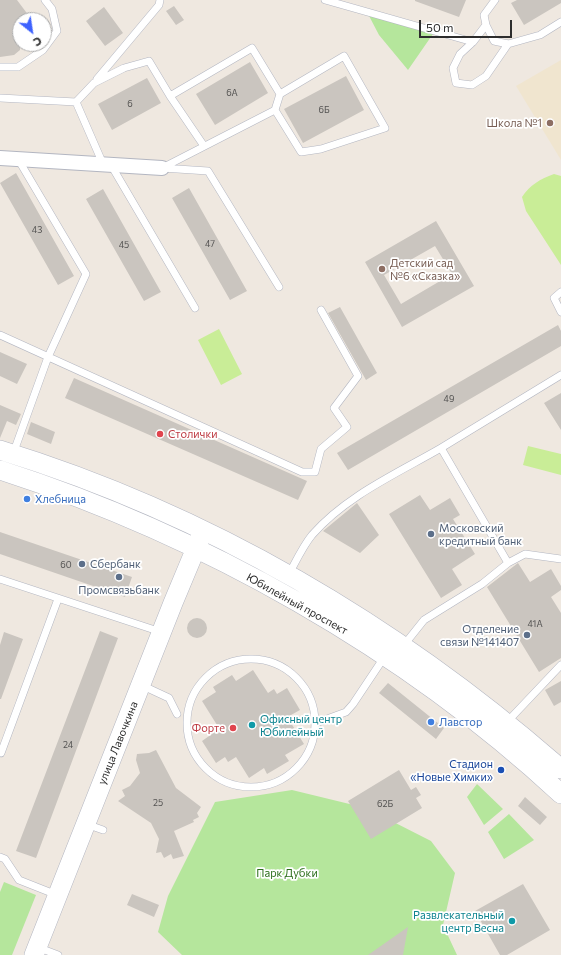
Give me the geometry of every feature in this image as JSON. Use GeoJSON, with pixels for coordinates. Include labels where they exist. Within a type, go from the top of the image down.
{"type":"FeatureCollection","features":[{"type":"Feature","properties":{"kind":"main road","name":"Юбилейный проспект"},"geometry":{"type":"LineString","coordinates":[[6,452],[95,483],[199,540],[385,656],[487,731],[561,794]]}},
{"type":"Feature","properties":{"kind":"main road","name":"Юбилейный проспект"},"geometry":{"type":"LineString","coordinates":[[0,470],[199,540],[289,574],[348,609],[404,645],[461,687],[560,767]]}},
{"type":"Feature","properties":{"kind":"main road","name":"улица Лавочкина"},"geometry":{"type":"LineString","coordinates":[[35,951],[57,895],[95,827],[141,685],[199,540]]}},
{"type":"Feature","properties":{"kind":"street"},"geometry":{"type":"LineString","coordinates":[[0,158],[162,168]]}},
{"type":"Feature","properties":{"kind":"lane"},"geometry":{"type":"LineString","coordinates":[[0,67],[18,67],[43,50],[57,31],[52,9],[44,0]]}},
{"type":"Feature","properties":{"kind":"lane"},"geometry":{"type":"LineString","coordinates":[[0,98],[76,102],[94,83],[159,5],[160,0]]}},
{"type":"Feature","properties":{"kind":"lane"},"geometry":{"type":"LineString","coordinates":[[325,0],[473,42]]}},
{"type":"Feature","properties":{"kind":"lane"},"geometry":{"type":"LineString","coordinates":[[494,0],[484,15],[486,25],[494,40],[508,44],[540,35],[561,22]]}},
{"type":"Feature","properties":{"kind":"lane"},"geometry":{"type":"LineString","coordinates":[[486,25],[473,42],[460,54],[453,68],[456,83],[472,85],[486,76],[508,44]]}},
{"type":"Feature","properties":{"kind":"lane"},"geometry":{"type":"LineString","coordinates":[[170,96],[252,48],[280,94]]}},
{"type":"Feature","properties":{"kind":"lane"},"geometry":{"type":"LineString","coordinates":[[162,168],[275,110],[280,94],[344,56],[385,128],[321,149],[301,152],[275,110]]}},
{"type":"Feature","properties":{"kind":"lane"},"geometry":{"type":"LineString","coordinates":[[94,83],[124,68],[149,61],[170,96],[204,146]]}},
{"type":"Feature","properties":{"kind":"lane"},"geometry":{"type":"LineString","coordinates":[[76,102],[107,164],[196,308]]}},
{"type":"Feature","properties":{"kind":"lane"},"geometry":{"type":"LineString","coordinates":[[6,452],[86,274],[17,158]]}},
{"type":"Feature","properties":{"kind":"lane"},"geometry":{"type":"LineString","coordinates":[[162,168],[208,171],[279,287]]}},
{"type":"Feature","properties":{"kind":"lane"},"geometry":{"type":"LineString","coordinates":[[561,292],[554,298],[561,312]]}},
{"type":"Feature","properties":{"kind":"lane"},"geometry":{"type":"LineString","coordinates":[[0,335],[302,472],[315,472],[321,449],[347,427],[334,408],[358,376],[321,310]]}},
{"type":"Feature","properties":{"kind":"lane"},"geometry":{"type":"LineString","coordinates":[[289,574],[311,536],[335,512],[354,498],[440,448],[561,374]]}},
{"type":"Feature","properties":{"kind":"lane"},"geometry":{"type":"LineString","coordinates":[[440,448],[508,563]]}},
{"type":"Feature","properties":{"kind":"lane"},"geometry":{"type":"LineString","coordinates":[[404,645],[424,620],[482,584],[508,563],[525,554],[561,559]]}},
{"type":"Feature","properties":{"kind":"lane"},"geometry":{"type":"LineString","coordinates":[[0,580],[162,632]]}},
{"type":"Feature","properties":{"kind":"lane"},"geometry":{"type":"LineString","coordinates":[[1,753],[58,598]]}},
{"type":"Feature","properties":{"kind":"lane"},"geometry":{"type":"LineString","coordinates":[[316,723],[346,712],[358,698],[385,656]]}},
{"type":"Feature","properties":{"kind":"lane"},"geometry":{"type":"LineString","coordinates":[[246,658],[263,659],[280,665],[294,674],[306,687],[314,707],[316,723],[312,744],[298,768],[282,780],[266,786],[244,787],[224,781],[204,767],[195,755],[188,735],[187,719],[190,702],[205,678],[217,668],[230,662],[246,658]]}},
{"type":"Feature","properties":{"kind":"lane"},"geometry":{"type":"LineString","coordinates":[[506,723],[561,665]]}},
{"type":"Feature","properties":{"kind":"lane"},"geometry":{"type":"LineString","coordinates":[[141,685],[169,698],[178,714]]}},
{"type":"Feature","properties":{"kind":"lane"},"geometry":{"type":"LineString","coordinates":[[0,857],[5,859],[19,880],[57,895]]}},
{"type":"Feature","properties":{"kind":"lane"},"geometry":{"type":"LineString","coordinates":[[35,951],[58,955]]}},
{"type":"Feature","properties":{"kind":"shaded area","name":"Школа №1"},"geometry":{"type":"Polygon","coordinates":[[[561,60],[561,160],[516,86],[561,60]]]}},
{"type":"Feature","properties":{"kind":"green space"},"geometry":{"type":"Polygon","coordinates":[[[367,12],[435,31],[408,70],[379,35],[367,12]]]}},
{"type":"Feature","properties":{"kind":"green space"},"geometry":{"type":"Polygon","coordinates":[[[554,174],[561,176],[561,265],[526,211],[522,197],[528,189],[536,183],[554,174]]]}},
{"type":"Feature","properties":{"kind":"green space"},"geometry":{"type":"Polygon","coordinates":[[[219,329],[242,374],[221,385],[198,340],[219,329]]]}},
{"type":"Feature","properties":{"kind":"green space"},"geometry":{"type":"Polygon","coordinates":[[[528,446],[561,454],[561,475],[523,465],[528,446]]]}},
{"type":"Feature","properties":{"kind":"green space"},"geometry":{"type":"Polygon","coordinates":[[[477,784],[503,809],[484,825],[467,797],[477,784]]]}},
{"type":"Feature","properties":{"kind":"green space","name":"Парк Дубки"},"geometry":{"type":"Polygon","coordinates":[[[292,790],[366,808],[431,841],[455,873],[443,925],[457,955],[182,955],[158,932],[168,896],[215,802],[292,790]]]}},
{"type":"Feature","properties":{"kind":"green space"},"geometry":{"type":"Polygon","coordinates":[[[509,814],[534,840],[504,859],[488,832],[509,814]]]}},
{"type":"Feature","properties":{"kind":"green space"},"geometry":{"type":"Polygon","coordinates":[[[4,882],[36,895],[12,955],[0,955],[0,892],[4,882]]]}},
{"type":"Feature","properties":{"kind":"building"},"geometry":{"type":"Polygon","coordinates":[[[0,0],[17,0],[26,12],[12,12],[12,52],[18,52],[14,55],[0,57],[0,0]]]}},
{"type":"Feature","properties":{"kind":"building"},"geometry":{"type":"Polygon","coordinates":[[[415,0],[466,0],[459,17],[415,0]]]}},
{"type":"Feature","properties":{"kind":"building"},"geometry":{"type":"Polygon","coordinates":[[[517,0],[561,0],[561,3],[524,25],[511,3],[517,0]]]}},
{"type":"Feature","properties":{"kind":"building"},"geometry":{"type":"Polygon","coordinates":[[[174,6],[184,20],[176,25],[166,11],[174,6]]]}},
{"type":"Feature","properties":{"kind":"building"},"geometry":{"type":"Polygon","coordinates":[[[104,7],[123,33],[105,46],[86,21],[104,7]]]}},
{"type":"Feature","properties":{"kind":"building"},"geometry":{"type":"Polygon","coordinates":[[[250,62],[268,93],[215,125],[196,94],[250,62]]]}},
{"type":"Feature","properties":{"kind":"building"},"geometry":{"type":"Polygon","coordinates":[[[346,76],[364,110],[303,143],[284,109],[346,76]]]}},
{"type":"Feature","properties":{"kind":"building"},"geometry":{"type":"Polygon","coordinates":[[[147,78],[161,103],[112,130],[98,104],[147,78]]]}},
{"type":"Feature","properties":{"kind":"building"},"geometry":{"type":"Polygon","coordinates":[[[16,173],[74,276],[58,285],[0,183],[16,173]]]}},
{"type":"Feature","properties":{"kind":"building"},"geometry":{"type":"Polygon","coordinates":[[[189,188],[247,291],[230,300],[172,198],[189,188]]]}},
{"type":"Feature","properties":{"kind":"building"},"geometry":{"type":"Polygon","coordinates":[[[103,189],[161,292],[144,301],[86,199],[103,189]]]}},
{"type":"Feature","properties":{"kind":"building","name":"Детский сад №6 «Сказка»"},"geometry":{"type":"Polygon","coordinates":[[[436,221],[474,286],[402,327],[365,262],[436,221]],[[435,246],[384,275],[401,304],[452,274],[435,246]]]}},
{"type":"Feature","properties":{"kind":"building"},"geometry":{"type":"Polygon","coordinates":[[[340,307],[377,373],[366,380],[328,313],[340,307]]]}},
{"type":"Feature","properties":{"kind":"building"},"geometry":{"type":"Polygon","coordinates":[[[558,325],[561,331],[561,346],[348,470],[337,453],[558,325]]]}},
{"type":"Feature","properties":{"kind":"building"},"geometry":{"type":"Polygon","coordinates":[[[0,352],[27,364],[17,384],[0,376],[0,352]]]}},
{"type":"Feature","properties":{"kind":"building"},"geometry":{"type":"Polygon","coordinates":[[[74,378],[307,481],[298,500],[65,398],[74,378]]]}},
{"type":"Feature","properties":{"kind":"building"},"geometry":{"type":"Polygon","coordinates":[[[561,393],[561,430],[544,403],[561,393]]]}},
{"type":"Feature","properties":{"kind":"building"},"geometry":{"type":"Polygon","coordinates":[[[0,405],[21,414],[16,425],[7,421],[0,438],[0,405]]]}},
{"type":"Feature","properties":{"kind":"building"},"geometry":{"type":"Polygon","coordinates":[[[31,422],[55,432],[51,444],[27,434],[31,422]]]}},
{"type":"Feature","properties":{"kind":"building"},"geometry":{"type":"Polygon","coordinates":[[[420,495],[430,510],[450,498],[460,515],[453,519],[475,554],[452,569],[462,585],[441,598],[389,514],[420,495]]]}},
{"type":"Feature","properties":{"kind":"building"},"geometry":{"type":"Polygon","coordinates":[[[357,503],[379,535],[360,553],[323,531],[357,503]]]}},
{"type":"Feature","properties":{"kind":"building"},"geometry":{"type":"Polygon","coordinates":[[[0,532],[132,577],[125,597],[0,554],[0,532]]]}},
{"type":"Feature","properties":{"kind":"building"},"geometry":{"type":"Polygon","coordinates":[[[518,563],[530,582],[551,569],[561,586],[561,590],[551,597],[561,613],[561,658],[539,672],[487,587],[518,563]]]}},
{"type":"Feature","properties":{"kind":"building"},"geometry":{"type":"Polygon","coordinates":[[[197,618],[204,621],[207,628],[204,635],[197,638],[190,635],[187,628],[190,621],[197,618]]]}},
{"type":"Feature","properties":{"kind":"building"},"geometry":{"type":"Polygon","coordinates":[[[100,631],[118,638],[36,858],[16,851],[100,631]]]}},
{"type":"Feature","properties":{"kind":"building"},"geometry":{"type":"Polygon","coordinates":[[[4,632],[23,639],[0,699],[0,645],[4,632]]]}},
{"type":"Feature","properties":{"kind":"building","name":"Офисный центр Юбилейный"},"geometry":{"type":"Polygon","coordinates":[[[253,670],[268,693],[274,689],[277,694],[287,688],[300,710],[291,715],[295,721],[291,723],[304,744],[285,755],[289,761],[267,774],[264,768],[249,778],[236,757],[228,762],[225,757],[216,763],[202,741],[212,734],[209,729],[217,725],[202,701],[216,692],[213,687],[232,675],[236,681],[253,670]]]}},
{"type":"Feature","properties":{"kind":"building"},"geometry":{"type":"Polygon","coordinates":[[[561,681],[561,702],[554,706],[545,690],[561,681]]]}},
{"type":"Feature","properties":{"kind":"building"},"geometry":{"type":"Polygon","coordinates":[[[388,683],[444,728],[436,739],[379,693],[388,683]]]}},
{"type":"Feature","properties":{"kind":"building"},"geometry":{"type":"Polygon","coordinates":[[[156,750],[176,788],[201,807],[197,813],[199,817],[193,820],[194,822],[174,831],[184,856],[173,859],[171,854],[164,858],[161,852],[156,853],[159,839],[151,823],[118,801],[125,796],[122,790],[130,786],[140,773],[136,760],[137,754],[149,753],[156,750]]]}},
{"type":"Feature","properties":{"kind":"building"},"geometry":{"type":"Polygon","coordinates":[[[399,770],[411,790],[416,787],[421,795],[416,798],[422,808],[371,839],[348,801],[399,770]]]}},
{"type":"Feature","properties":{"kind":"building"},"geometry":{"type":"Polygon","coordinates":[[[525,797],[547,817],[540,825],[518,806],[525,797]]]}},
{"type":"Feature","properties":{"kind":"building","name":"Развлекательный центр Весна"},"geometry":{"type":"Polygon","coordinates":[[[523,884],[550,930],[507,955],[500,955],[475,911],[523,884]]]}},
{"type":"Feature","properties":{"kind":"building"},"geometry":{"type":"Polygon","coordinates":[[[132,894],[159,905],[154,917],[127,905],[132,894]]]}},
{"type":"Feature","properties":{"kind":"building"},"geometry":{"type":"Polygon","coordinates":[[[408,927],[403,955],[368,955],[408,927]]]}},
{"type":"Feature","properties":{"kind":"place","name":"Школа №1"},"geometry":{"type":"Point","coordinates":[550,123]}},
{"type":"Feature","properties":{"kind":"place","name":"Детский сад №6 «Сказка»"},"geometry":{"type":"Point","coordinates":[382,269]}},
{"type":"Feature","properties":{"kind":"place","name":"Столички"},"geometry":{"type":"Point","coordinates":[160,434]}},
{"type":"Feature","properties":{"kind":"place","name":"Хлебница"},"geometry":{"type":"Point","coordinates":[27,499]}},
{"type":"Feature","properties":{"kind":"place","name":"Московский кредитный банк"},"geometry":{"type":"Point","coordinates":[431,534]}},
{"type":"Feature","properties":{"kind":"place","name":"Сбербанк"},"geometry":{"type":"Point","coordinates":[82,564]}},
{"type":"Feature","properties":{"kind":"place","name":"Промсвязьбанк"},"geometry":{"type":"Point","coordinates":[119,577]}},
{"type":"Feature","properties":{"kind":"place","name":"Отделение связи №141407"},"geometry":{"type":"Point","coordinates":[527,635]}},
{"type":"Feature","properties":{"kind":"place","name":"Лавстор"},"geometry":{"type":"Point","coordinates":[431,722]}},
{"type":"Feature","properties":{"kind":"place","name":"Офисный центр Юбилейный"},"geometry":{"type":"Point","coordinates":[252,725]}},
{"type":"Feature","properties":{"kind":"place","name":"Форте"},"geometry":{"type":"Point","coordinates":[233,728]}},
{"type":"Feature","properties":{"kind":"place","name":"Стадион «Новые Химки»"},"geometry":{"type":"Point","coordinates":[501,770]}},
{"type":"Feature","properties":{"kind":"place","name":"Развлекательный центр Весна"},"geometry":{"type":"Point","coordinates":[512,921]}}]}
